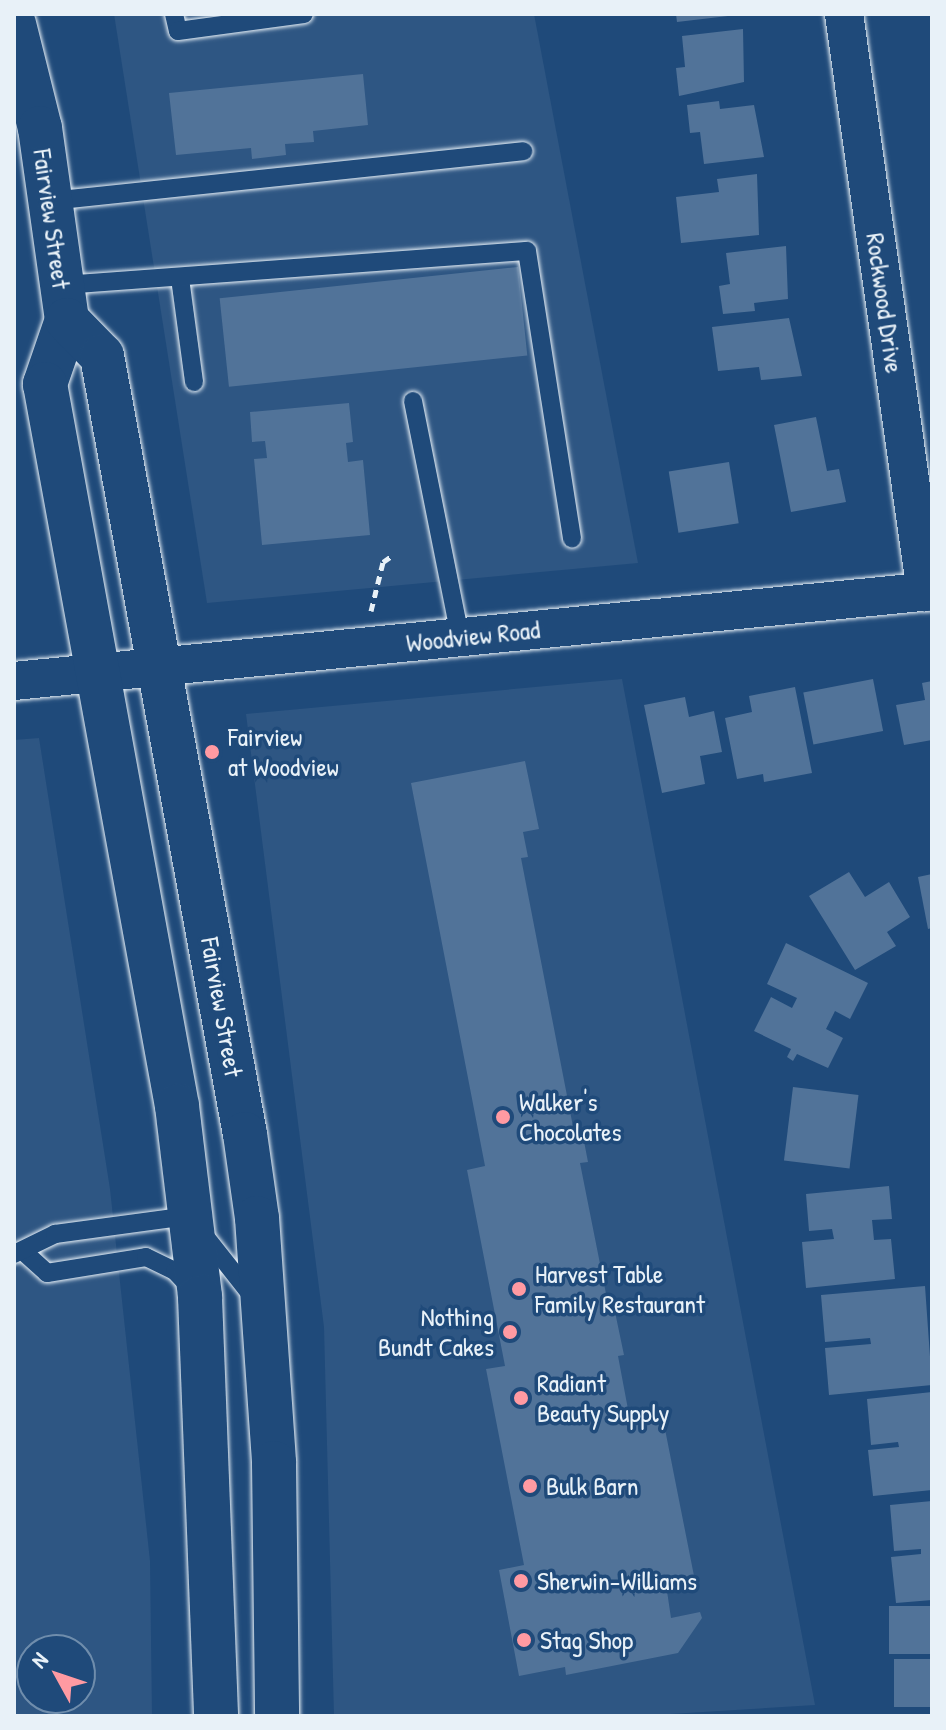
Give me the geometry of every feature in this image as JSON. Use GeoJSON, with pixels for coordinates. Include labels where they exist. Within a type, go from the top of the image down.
{"type":"FeatureCollection","features":[{"type":"Feature","properties":{"kind":"main road","name":"Fairview Street"},"geometry":{"type":"LineString","coordinates":[[14,24],[40,128],[64,302],[45,384],[95,675],[177,1106],[200,1297],[216,1716]]}},
{"type":"Feature","properties":{"kind":"main road","name":"Fairview Street"},"geometry":{"type":"LineString","coordinates":[[64,302],[102,356],[245,1134],[264,1311],[274,1463],[277,1716]]}},
{"type":"Feature","properties":{"kind":"street","name":"Rockwood Drive"},"geometry":{"type":"LineString","coordinates":[[844,14],[929,591]]}},
{"type":"Feature","properties":{"kind":"street","name":"Woodview Road"},"geometry":{"type":"LineString","coordinates":[[14,681],[160,670],[929,591]]}},
{"type":"Feature","properties":{"kind":"lane"},"geometry":{"type":"LineString","coordinates":[[174,14],[178,31],[304,14]]}},
{"type":"Feature","properties":{"kind":"lane"},"geometry":{"type":"LineString","coordinates":[[50,201],[523,151]]}},
{"type":"Feature","properties":{"kind":"lane"},"geometry":{"type":"LineString","coordinates":[[64,302],[180,278],[527,251],[572,539]]}},
{"type":"Feature","properties":{"kind":"lane"},"geometry":{"type":"LineString","coordinates":[[180,278],[194,382]]}},
{"type":"Feature","properties":{"kind":"lane"},"geometry":{"type":"LineString","coordinates":[[413,401],[460,637]]}},
{"type":"Feature","properties":{"kind":"lane"},"geometry":{"type":"LineString","coordinates":[[200,1297],[175,1271],[146,1257],[47,1273],[20,1253],[55,1234],[189,1216],[264,1311]]}},
{"type":"Feature","properties":{"kind":"path"},"geometry":{"type":"LineString","coordinates":[[371,647],[371,596],[383,562],[393,555]]}},
{"type":"Feature","properties":{"kind":"shaded area"},"geometry":{"type":"Polygon","coordinates":[[[114,14],[534,14],[638,563],[207,603],[114,14]]]}},
{"type":"Feature","properties":{"kind":"shaded area"},"geometry":{"type":"Polygon","coordinates":[[[622,679],[815,1705],[638,1716],[334,1716],[324,1327],[246,714],[622,679]]]}},
{"type":"Feature","properties":{"kind":"shaded area"},"geometry":{"type":"Polygon","coordinates":[[[39,738],[110,1189],[150,1561],[152,1716],[14,1716],[14,740],[39,738]]]}},
{"type":"Feature","properties":{"kind":"building"},"geometry":{"type":"Polygon","coordinates":[[[676,14],[728,14],[728,16],[677,22],[676,14]]]}},
{"type":"Feature","properties":{"kind":"building"},"geometry":{"type":"Polygon","coordinates":[[[743,29],[744,82],[679,96],[676,68],[685,67],[682,36],[743,29]]]}},
{"type":"Feature","properties":{"kind":"building"},"geometry":{"type":"Polygon","coordinates":[[[363,74],[368,125],[313,131],[314,142],[285,144],[286,155],[252,159],[251,148],[176,155],[169,93],[363,74]]]}},
{"type":"Feature","properties":{"kind":"building"},"geometry":{"type":"Polygon","coordinates":[[[719,101],[720,109],[754,105],[764,157],[704,164],[700,132],[690,133],[687,105],[719,101]]]}},
{"type":"Feature","properties":{"kind":"building"},"geometry":{"type":"Polygon","coordinates":[[[757,174],[759,235],[681,243],[676,197],[719,192],[717,179],[757,174]]]}},
{"type":"Feature","properties":{"kind":"building"},"geometry":{"type":"Polygon","coordinates":[[[786,246],[788,299],[754,303],[755,311],[723,314],[719,286],[730,284],[726,253],[786,246]]]}},
{"type":"Feature","properties":{"kind":"building"},"geometry":{"type":"Polygon","coordinates":[[[518,267],[527,356],[229,387],[220,298],[518,267]]]}},
{"type":"Feature","properties":{"kind":"building"},"geometry":{"type":"Polygon","coordinates":[[[789,318],[802,376],[761,380],[759,367],[718,371],[712,327],[789,318]]]}},
{"type":"Feature","properties":{"kind":"building"},"geometry":{"type":"Polygon","coordinates":[[[349,403],[353,442],[346,443],[348,462],[363,460],[370,535],[262,545],[254,459],[267,458],[265,441],[252,442],[250,412],[349,403]]]}},
{"type":"Feature","properties":{"kind":"building"},"geometry":{"type":"Polygon","coordinates":[[[816,417],[827,471],[839,469],[846,502],[791,512],[774,425],[816,417]]]}},
{"type":"Feature","properties":{"kind":"building"},"geometry":{"type":"Polygon","coordinates":[[[729,462],[739,523],[678,533],[669,472],[729,462]]]}},
{"type":"Feature","properties":{"kind":"building"},"geometry":{"type":"Polygon","coordinates":[[[873,679],[883,731],[813,745],[803,693],[873,679]]]}},
{"type":"Feature","properties":{"kind":"building"},"geometry":{"type":"Polygon","coordinates":[[[932,681],[932,740],[904,745],[896,705],[925,700],[922,683],[932,681]]]}},
{"type":"Feature","properties":{"kind":"building"},"geometry":{"type":"Polygon","coordinates":[[[795,687],[812,773],[764,782],[763,774],[737,779],[725,718],[752,712],[749,696],[795,687]]]}},
{"type":"Feature","properties":{"kind":"building"},"geometry":{"type":"Polygon","coordinates":[[[685,697],[689,717],[714,711],[722,752],[700,756],[705,784],[662,793],[644,705],[685,697]]]}},
{"type":"Feature","properties":{"kind":"building"},"geometry":{"type":"Polygon","coordinates":[[[525,761],[539,829],[523,832],[528,857],[521,858],[575,1137],[583,1136],[588,1162],[580,1163],[610,1314],[615,1312],[624,1355],[618,1356],[630,1420],[662,1414],[696,1586],[667,1591],[671,1618],[700,1612],[702,1618],[678,1653],[566,1675],[565,1667],[519,1676],[499,1570],[524,1565],[486,1369],[505,1366],[467,1170],[485,1166],[411,783],[525,761]]]}},
{"type":"Feature","properties":{"kind":"building"},"geometry":{"type":"Polygon","coordinates":[[[849,872],[865,897],[889,882],[910,917],[887,932],[896,946],[855,970],[809,896],[849,872]]]}},
{"type":"Feature","properties":{"kind":"building"},"geometry":{"type":"Polygon","coordinates":[[[932,874],[932,928],[928,929],[918,877],[932,874]]]}},
{"type":"Feature","properties":{"kind":"building"},"geometry":{"type":"Polygon","coordinates":[[[786,943],[868,983],[850,1019],[835,1011],[826,1029],[843,1038],[828,1068],[797,1054],[793,1061],[787,1057],[791,1049],[754,1031],[771,997],[792,1008],[797,998],[767,984],[786,943]]]}},
{"type":"Feature","properties":{"kind":"building"},"geometry":{"type":"Polygon","coordinates":[[[793,1087],[859,1095],[849,1168],[784,1160],[793,1087]]]}},
{"type":"Feature","properties":{"kind":"building"},"geometry":{"type":"Polygon","coordinates":[[[889,1186],[892,1219],[872,1220],[874,1240],[891,1239],[895,1279],[806,1288],[802,1242],[834,1239],[832,1229],[809,1231],[806,1194],[889,1186]]]}},
{"type":"Feature","properties":{"kind":"building"},"geometry":{"type":"Polygon","coordinates":[[[925,1286],[932,1385],[829,1395],[825,1348],[871,1344],[870,1338],[825,1342],[821,1295],[925,1286]]]}},
{"type":"Feature","properties":{"kind":"building"},"geometry":{"type":"Polygon","coordinates":[[[932,1392],[932,1490],[873,1496],[868,1450],[899,1447],[898,1442],[871,1445],[867,1399],[932,1392]]]}},
{"type":"Feature","properties":{"kind":"building"},"geometry":{"type":"Polygon","coordinates":[[[932,1501],[932,1600],[896,1603],[891,1557],[921,1554],[921,1549],[894,1551],[890,1505],[932,1501]]]}},
{"type":"Feature","properties":{"kind":"building"},"geometry":{"type":"Polygon","coordinates":[[[889,1606],[932,1606],[932,1654],[889,1654],[889,1606]]]}},
{"type":"Feature","properties":{"kind":"building"},"geometry":{"type":"Polygon","coordinates":[[[894,1659],[932,1659],[932,1707],[894,1707],[894,1659]]]}},
{"type":"Feature","properties":{"kind":"place","name":"Fairview at Woodview"},"geometry":{"type":"Point","coordinates":[212,752]}},
{"type":"Feature","properties":{"kind":"place","name":"Walker's Chocolates"},"geometry":{"type":"Point","coordinates":[503,1117]}},
{"type":"Feature","properties":{"kind":"place","name":"Harvest Table Family Restaurant"},"geometry":{"type":"Point","coordinates":[519,1289]}},
{"type":"Feature","properties":{"kind":"place","name":"Nothing Bundt Cakes"},"geometry":{"type":"Point","coordinates":[510,1332]}},
{"type":"Feature","properties":{"kind":"place","name":"Radiant Beauty Supply"},"geometry":{"type":"Point","coordinates":[521,1398]}},
{"type":"Feature","properties":{"kind":"place","name":"Bulk Barn"},"geometry":{"type":"Point","coordinates":[530,1486]}},
{"type":"Feature","properties":{"kind":"place","name":"Sherwin-Williams"},"geometry":{"type":"Point","coordinates":[521,1581]}},
{"type":"Feature","properties":{"kind":"place","name":"Stag Shop"},"geometry":{"type":"Point","coordinates":[524,1640]}}]}
